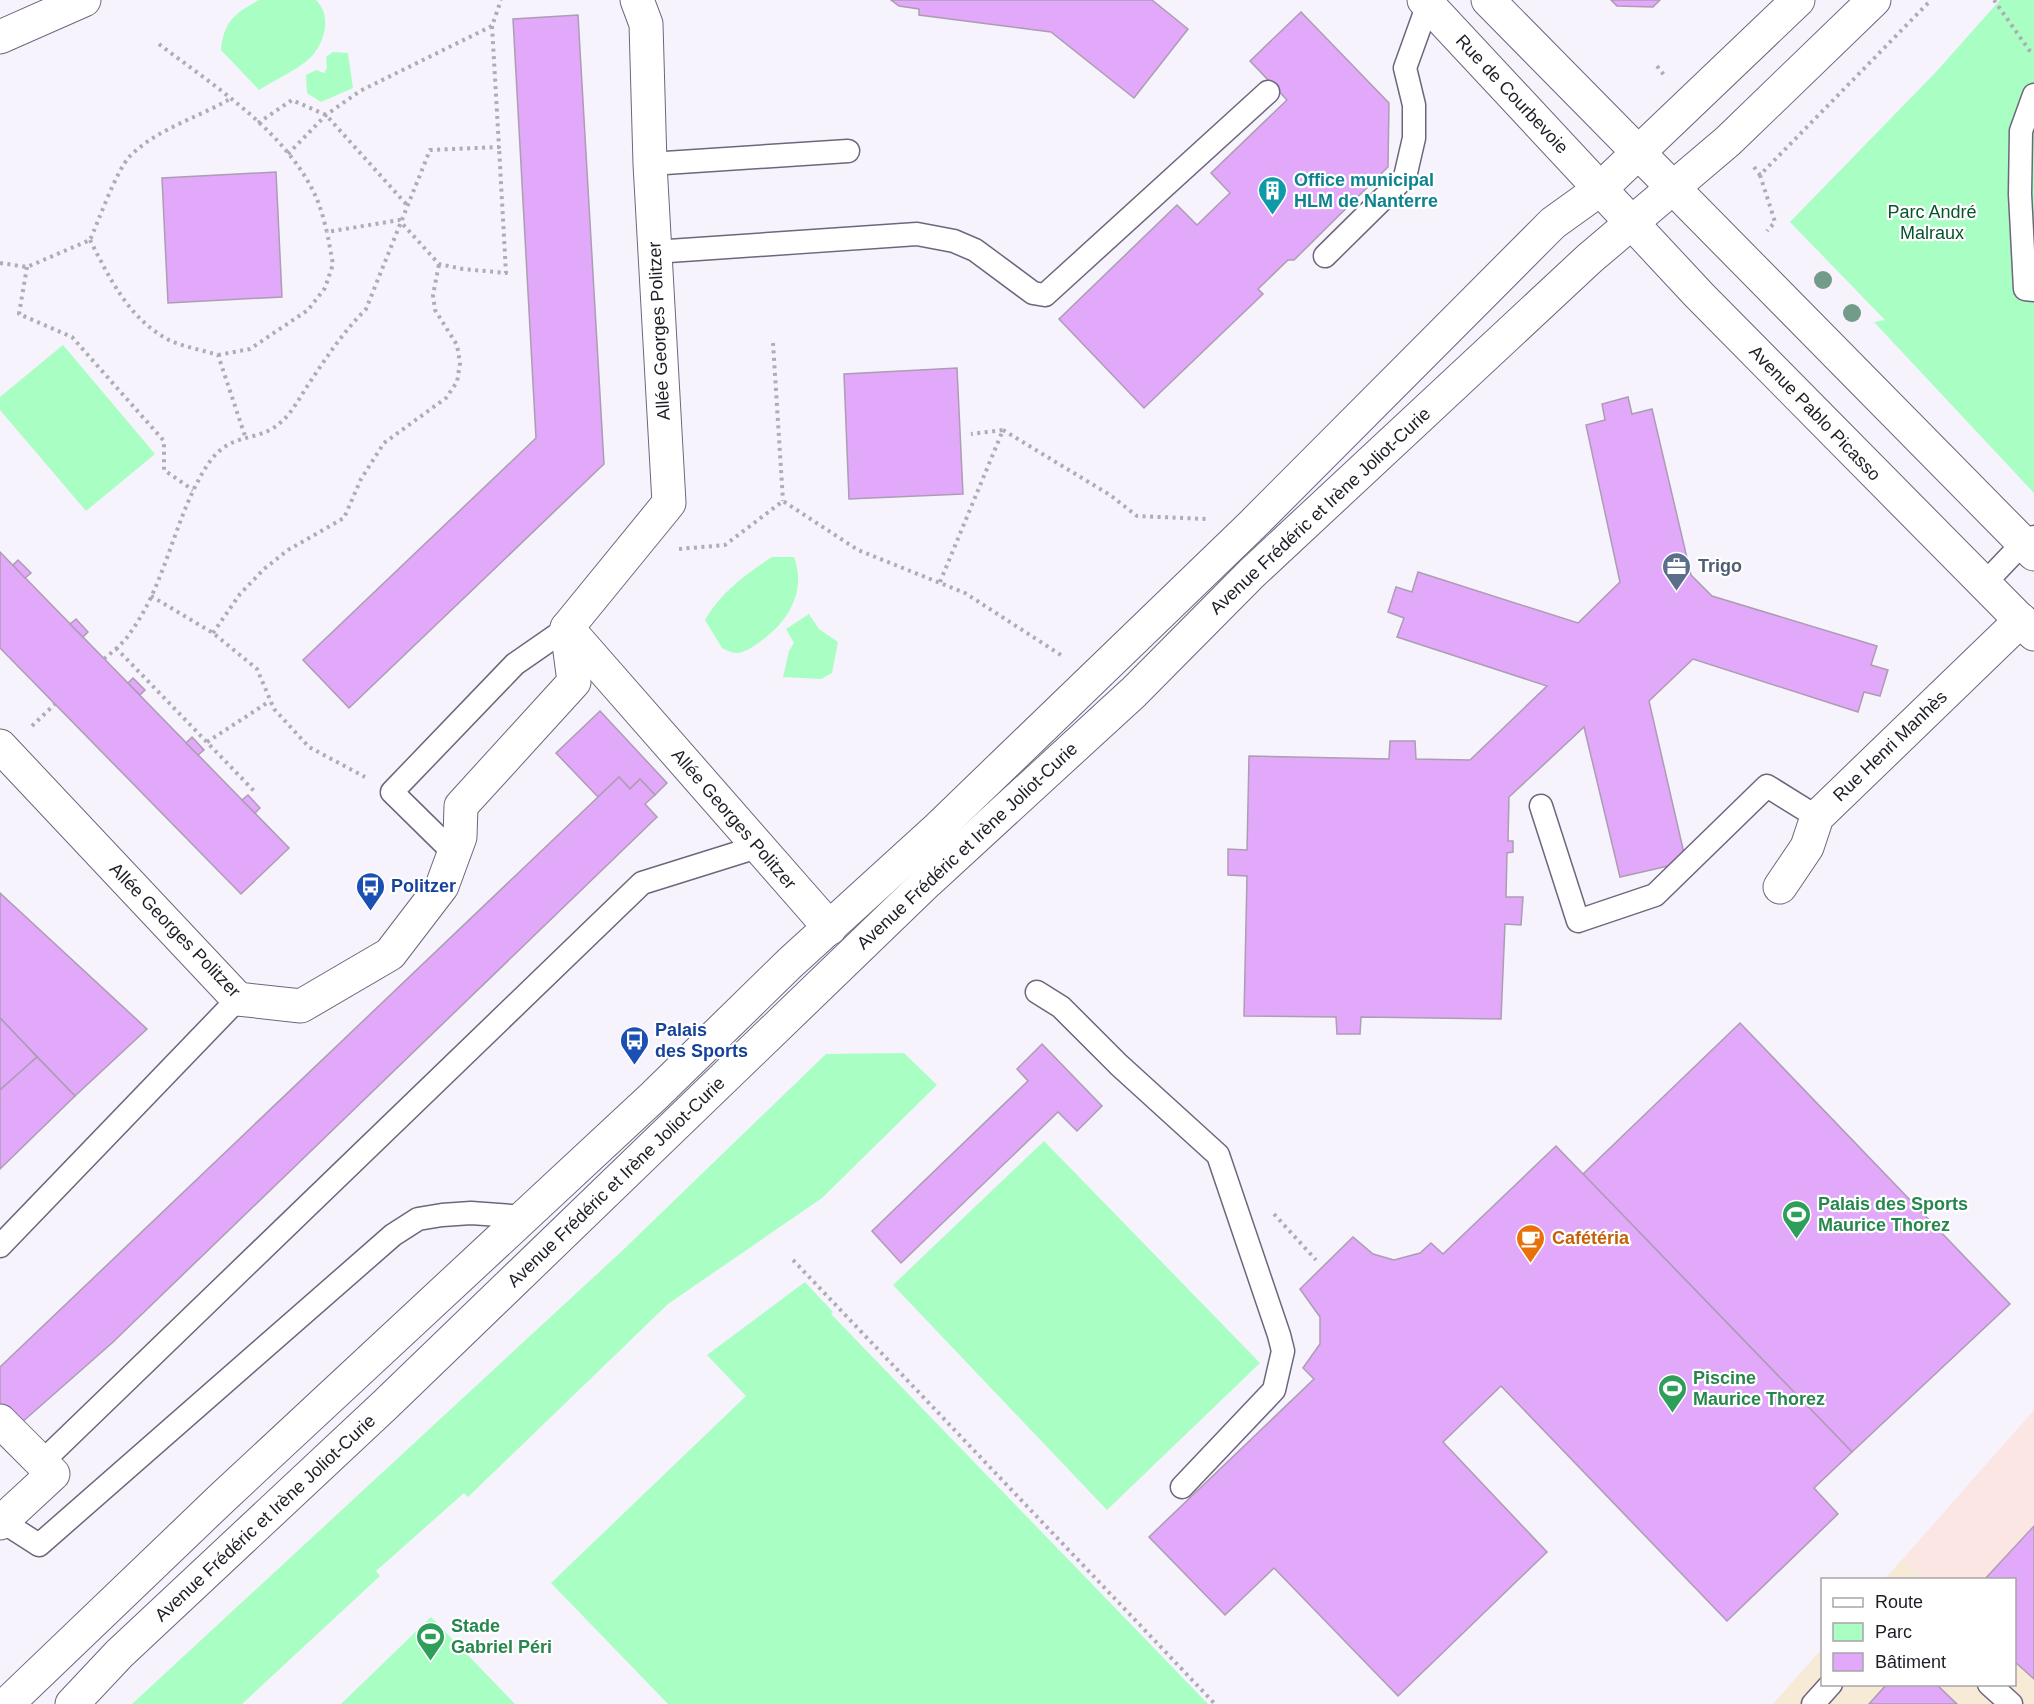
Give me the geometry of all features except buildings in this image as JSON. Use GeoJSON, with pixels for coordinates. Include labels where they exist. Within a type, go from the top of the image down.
{"type":"FeatureCollection","features":[{"type":"Feature","properties":{"kind":"main road"},"geometry":{"type":"LineString","coordinates":[[0,37],[84,0]]}},
{"type":"Feature","properties":{"kind":"main road","name":"Allée Georges Politzer"},"geometry":{"type":"LineString","coordinates":[[0,746],[238,999],[300,1006],[390,954],[442,886],[460,837],[461,807],[574,682],[567,628],[669,503],[654,252],[646,24],[637,0]]}},
{"type":"Feature","properties":{"kind":"main road"},"geometry":{"type":"LineString","coordinates":[[1488,0],[1579,95],[1639,152],[2030,544]]}},
{"type":"Feature","properties":{"kind":"main road","name":"Avenue Frédéric et Irène Joliot-Curie"},"geometry":{"type":"LineString","coordinates":[[7,1704],[231,1490],[526,1217],[1095,677],[1252,525],[1553,224],[1599,190],[1798,0]]}},
{"type":"Feature","properties":{"kind":"main road","name":"Avenue Frédéric et Irène Joliot-Curie"},"geometry":{"type":"LineString","coordinates":[[72,1704],[119,1654],[393,1397],[927,882],[1134,692],[1252,573],[1583,264],[1672,186],[1728,141],[1874,0]]}},
{"type":"Feature","properties":{"kind":"main road","name":"Rue de Courbevoie"},"geometry":{"type":"LineString","coordinates":[[1426,2],[1599,190]]}},
{"type":"Feature","properties":{"kind":"main road","name":"Avenue Pablo Picasso"},"geometry":{"type":"LineString","coordinates":[[1599,190],[2028,627]]}},
{"type":"Feature","properties":{"kind":"main road","name":"Rue Henri Manhès"},"geometry":{"type":"LineString","coordinates":[[1780,887],[1807,847],[1817,817],[2028,627]]}},
{"type":"Feature","properties":{"kind":"main road","name":"Allée Georges Politzer"},"geometry":{"type":"LineString","coordinates":[[567,628],[830,928]]}},
{"type":"Feature","properties":{"kind":"main road"},"geometry":{"type":"LineString","coordinates":[[0,1421],[53,1474],[0,1521]]}},
{"type":"Feature","properties":{"kind":"lane"},"geometry":{"type":"LineString","coordinates":[[1324,256],[1405,177],[1414,138],[1414,105],[1405,68],[1426,2]]}},
{"type":"Feature","properties":{"kind":"lane"},"geometry":{"type":"LineString","coordinates":[[654,252],[917,234],[954,241],[975,250],[1033,293],[1045,295],[1268,92]]}},
{"type":"Feature","properties":{"kind":"lane"},"geometry":{"type":"LineString","coordinates":[[2034,95],[2021,131],[2020,194],[2025,289],[2034,290]]}},
{"type":"Feature","properties":{"kind":"lane"},"geometry":{"type":"LineString","coordinates":[[650,165],[848,152]]}},
{"type":"Feature","properties":{"kind":"lane"},"geometry":{"type":"LineString","coordinates":[[1985,584],[2030,544]]}},
{"type":"Feature","properties":{"kind":"lane"},"geometry":{"type":"LineString","coordinates":[[454,854],[392,792],[514,664],[567,628]]}},
{"type":"Feature","properties":{"kind":"lane"},"geometry":{"type":"LineString","coordinates":[[1541,806],[1578,921],[1654,895],[1767,786],[1817,817]]}},
{"type":"Feature","properties":{"kind":"lane"},"geometry":{"type":"LineString","coordinates":[[42,1462],[642,883],[757,847]]}},
{"type":"Feature","properties":{"kind":"lane"},"geometry":{"type":"LineString","coordinates":[[1037,992],[1061,1007],[1119,1065],[1218,1155],[1279,1335],[1283,1352],[1274,1390],[1182,1487]]}},
{"type":"Feature","properties":{"kind":"lane"},"geometry":{"type":"LineString","coordinates":[[0,1246],[238,999]]}},
{"type":"Feature","properties":{"kind":"lane"},"geometry":{"type":"LineString","coordinates":[[0,1521],[39,1545],[393,1235],[418,1219],[471,1213],[526,1217]]}},
{"type":"Feature","properties":{"kind":"lane"},"geometry":{"type":"LineString","coordinates":[[1813,1704],[1829,1686]]}},
{"type":"Feature","properties":{"kind":"lane"},"geometry":{"type":"LineString","coordinates":[[1991,1686],[2011,1704]]}},
{"type":"Feature","properties":{"kind":"path"},"geometry":{"type":"LineString","coordinates":[[399,220],[439,264],[506,273],[492,26],[501,0]]}},
{"type":"Feature","properties":{"kind":"path"},"geometry":{"type":"LineString","coordinates":[[1760,175],[1931,0]]}},
{"type":"Feature","properties":{"kind":"path"},"geometry":{"type":"LineString","coordinates":[[1995,0],[2029,50],[2034,53]]}},
{"type":"Feature","properties":{"kind":"path"},"geometry":{"type":"LineString","coordinates":[[288,154],[326,115],[386,77],[492,26]]}},
{"type":"Feature","properties":{"kind":"path"},"geometry":{"type":"LineString","coordinates":[[90,240],[109,278],[145,325],[171,340],[218,355],[250,349],[308,310],[325,288],[333,264],[327,232],[316,196],[288,154],[231,99],[159,44]]}},
{"type":"Feature","properties":{"kind":"path"},"geometry":{"type":"LineString","coordinates":[[1657,66],[1664,75]]}},
{"type":"Feature","properties":{"kind":"path"},"geometry":{"type":"LineString","coordinates":[[0,263],[27,267],[90,240],[128,158],[159,133],[198,117],[231,99]]}},
{"type":"Feature","properties":{"kind":"path"},"geometry":{"type":"LineString","coordinates":[[258,123],[292,100],[326,115],[407,206]]}},
{"type":"Feature","properties":{"kind":"path"},"geometry":{"type":"LineString","coordinates":[[104,659],[130,634],[151,596],[193,490],[210,462],[227,443],[245,436],[261,434],[281,422],[346,329],[366,309],[399,220],[430,150],[499,147]]}},
{"type":"Feature","properties":{"kind":"path"},"geometry":{"type":"LineString","coordinates":[[1751,165],[1760,175],[1775,222],[1764,233]]}},
{"type":"Feature","properties":{"kind":"path"},"geometry":{"type":"LineString","coordinates":[[327,232],[399,220]]}},
{"type":"Feature","properties":{"kind":"path"},"geometry":{"type":"LineString","coordinates":[[213,633],[240,594],[264,569],[288,550],[344,518],[361,479],[384,443],[446,398],[456,382],[460,363],[457,345],[435,310],[433,295],[439,264]]}},
{"type":"Feature","properties":{"kind":"path"},"geometry":{"type":"LineString","coordinates":[[27,267],[19,314],[72,337],[164,441],[164,470],[193,490]]}},
{"type":"Feature","properties":{"kind":"path"},"geometry":{"type":"LineString","coordinates":[[773,343],[783,501]]}},
{"type":"Feature","properties":{"kind":"path"},"geometry":{"type":"LineString","coordinates":[[218,355],[245,436]]}},
{"type":"Feature","properties":{"kind":"path"},"geometry":{"type":"LineString","coordinates":[[971,434],[1003,430],[1110,495],[1137,516],[1203,518],[1252,525]]}},
{"type":"Feature","properties":{"kind":"path"},"geometry":{"type":"LineString","coordinates":[[940,582],[1003,430]]}},
{"type":"Feature","properties":{"kind":"path"},"geometry":{"type":"LineString","coordinates":[[629,552],[725,545],[783,501]]}},
{"type":"Feature","properties":{"kind":"path"},"geometry":{"type":"LineString","coordinates":[[783,501],[858,550],[965,593],[1095,677]]}},
{"type":"Feature","properties":{"kind":"path"},"geometry":{"type":"LineString","coordinates":[[151,596],[213,633],[257,669],[274,709],[309,747],[392,792]]}},
{"type":"Feature","properties":{"kind":"path"},"geometry":{"type":"LineString","coordinates":[[116,648],[256,793]]}},
{"type":"Feature","properties":{"kind":"path"},"geometry":{"type":"LineString","coordinates":[[207,742],[270,701]]}},
{"type":"Feature","properties":{"kind":"path"},"geometry":{"type":"LineString","coordinates":[[792,1260],[1215,1704]]}},
{"type":"Feature","properties":{"kind":"shaded area"},"geometry":{"type":"Polygon","coordinates":[[[2034,1410],[2034,1704],[1773,1704],[1821,1650],[1821,1686],[2016,1686],[2016,1578],[1886,1578],[2034,1410]]]}},
{"type":"Feature","properties":{"kind":"shaded area"},"geometry":{"type":"Polygon","coordinates":[[[2034,1526],[2034,1704],[1773,1704],[1821,1650],[1821,1686],[2016,1686],[2016,1578],[1985,1578],[2034,1526]]]}},
{"type":"Feature","properties":{"kind":"shaded area"},"geometry":{"type":"Polygon","coordinates":[[[1902,1560],[1923,1578],[1886,1578],[1902,1560]]]}},
{"type":"Feature","properties":{"kind":"green space"},"geometry":{"type":"Polygon","coordinates":[[[259,0],[316,0],[324,13],[325,28],[317,50],[307,61],[259,90],[221,50],[222,40],[232,19],[259,0]]]}},
{"type":"Feature","properties":{"kind":"green space","name":"Parc André Malraux"},"geometry":{"type":"Polygon","coordinates":[[[2000,0],[2034,0],[2034,493],[1874,322],[1885,320],[1790,222],[1936,72],[2000,0]]]}},
{"type":"Feature","properties":{"kind":"green space"},"geometry":{"type":"Polygon","coordinates":[[[333,52],[348,53],[353,88],[321,102],[307,93],[306,75],[316,70],[324,73],[327,68],[326,57],[333,52]]]}},
{"type":"Feature","properties":{"kind":"green space"},"geometry":{"type":"Polygon","coordinates":[[[63,345],[155,454],[86,511],[0,410],[0,397],[63,345]]]}},
{"type":"Feature","properties":{"kind":"green space"},"geometry":{"type":"Polygon","coordinates":[[[772,557],[794,557],[798,582],[796,594],[787,615],[771,633],[743,652],[736,653],[722,648],[705,620],[718,601],[743,577],[772,557]]]}},
{"type":"Feature","properties":{"kind":"green space"},"geometry":{"type":"Polygon","coordinates":[[[809,614],[819,629],[838,642],[832,673],[821,679],[783,677],[789,651],[794,643],[786,629],[809,614]]]}},
{"type":"Feature","properties":{"kind":"green space"},"geometry":{"type":"Polygon","coordinates":[[[904,1053],[937,1085],[822,1198],[668,1304],[468,1497],[464,1493],[376,1571],[380,1576],[242,1704],[132,1704],[623,1250],[826,1054],[904,1053]]]}},
{"type":"Feature","properties":{"kind":"green space"},"geometry":{"type":"Polygon","coordinates":[[[1044,1141],[1260,1363],[1107,1510],[893,1285],[1044,1141]]]}},
{"type":"Feature","properties":{"kind":"green space"},"geometry":{"type":"Polygon","coordinates":[[[805,1282],[833,1312],[831,1314],[1208,1704],[668,1704],[551,1583],[746,1396],[707,1355],[805,1282]]]}},
{"type":"Feature","properties":{"kind":"green space","name":"Stade Gabriel Péri"},"geometry":{"type":"Polygon","coordinates":[[[431,1617],[515,1704],[341,1704],[431,1617]]]}},
{"type":"Feature","properties":{"kind":"place","name":"Office municipal HLM de Nanterre"},"geometry":{"type":"Point","coordinates":[1273,216]}},
{"type":"Feature","properties":{"kind":"place","name":"Trigo"},"geometry":{"type":"Point","coordinates":[1677,592]}},
{"type":"Feature","properties":{"kind":"place","name":"Politzer"},"geometry":{"type":"Point","coordinates":[370,912]}},
{"type":"Feature","properties":{"kind":"place","name":"Palais des Sports"},"geometry":{"type":"Point","coordinates":[634,1066]}},
{"type":"Feature","properties":{"kind":"place","name":"Palais des Sports Maurice Thorez"},"geometry":{"type":"Point","coordinates":[1797,1240]}},
{"type":"Feature","properties":{"kind":"place","name":"Cafétéria"},"geometry":{"type":"Point","coordinates":[1531,1264]}},
{"type":"Feature","properties":{"kind":"place","name":"Piscine Maurice Thorez"},"geometry":{"type":"Point","coordinates":[1672,1414]}},
{"type":"Feature","properties":{"kind":"place","name":"Stade Gabriel Péri"},"geometry":{"type":"Point","coordinates":[430,1662]}}]}
